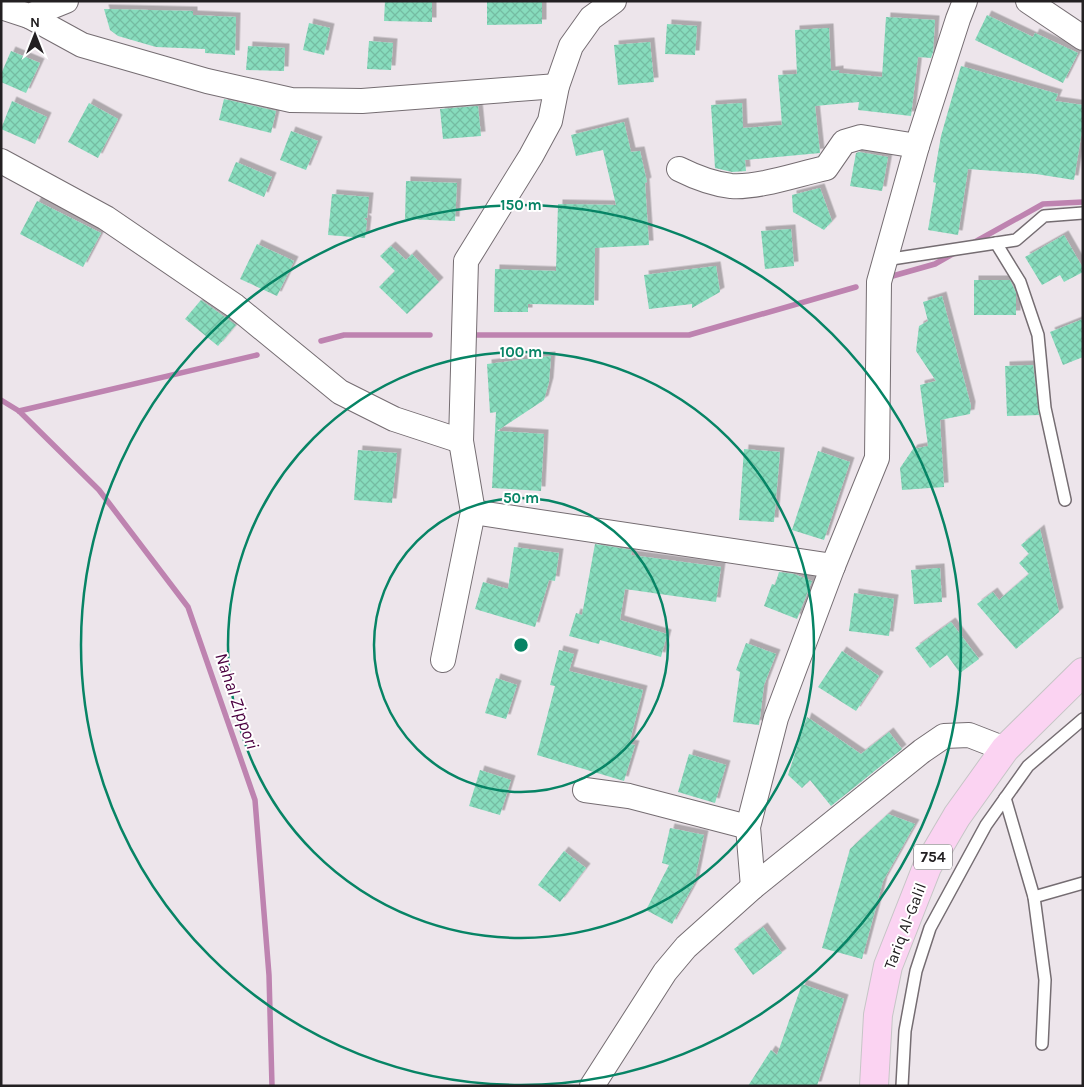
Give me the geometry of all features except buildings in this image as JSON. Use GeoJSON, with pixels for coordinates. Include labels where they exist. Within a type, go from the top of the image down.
{"type":"FeatureCollection","features":[{"type":"Feature","properties":{"kind":"main road","name":"Tariq Al-Galil"},"geometry":{"type":"LineString","coordinates":[[874,1086],[878,1015],[888,966],[927,867],[956,816],[1005,749],[1083,672]]}},
{"type":"Feature","properties":{"kind":"street"},"geometry":{"type":"LineString","coordinates":[[29,16],[66,1]]}},
{"type":"Feature","properties":{"kind":"street"},"geometry":{"type":"LineString","coordinates":[[444,660],[473,512],[461,440],[466,261],[531,156],[550,121],[556,86],[571,46],[591,18],[614,1]]}},
{"type":"Feature","properties":{"kind":"street"},"geometry":{"type":"LineString","coordinates":[[753,887],[748,827],[776,718],[833,566],[877,458],[879,282],[917,146],[958,19],[966,1]]}},
{"type":"Feature","properties":{"kind":"street"},"geometry":{"type":"LineString","coordinates":[[1028,1],[1083,38]]}},
{"type":"Feature","properties":{"kind":"street"},"geometry":{"type":"LineString","coordinates":[[1,7],[29,16],[82,46],[207,81],[291,100],[362,101],[556,86]]}},
{"type":"Feature","properties":{"kind":"street"},"geometry":{"type":"LineString","coordinates":[[679,169],[695,176],[730,186],[762,183],[826,168],[844,142],[861,137],[917,146]]}},
{"type":"Feature","properties":{"kind":"street"},"geometry":{"type":"LineString","coordinates":[[1,161],[106,218],[203,284],[235,306],[340,392],[394,419],[461,440]]}},
{"type":"Feature","properties":{"kind":"street"},"geometry":{"type":"LineString","coordinates":[[473,512],[833,566]]}},
{"type":"Feature","properties":{"kind":"street"},"geometry":{"type":"LineString","coordinates":[[592,1086],[666,972],[686,946],[753,887],[922,751],[944,736],[969,735],[1005,749]]}},
{"type":"Feature","properties":{"kind":"street"},"geometry":{"type":"LineString","coordinates":[[585,790],[629,796],[748,827]]}},
{"type":"Feature","properties":{"kind":"lane"},"geometry":{"type":"LineString","coordinates":[[885,260],[1016,240],[1044,216],[1083,213]]}},
{"type":"Feature","properties":{"kind":"lane"},"geometry":{"type":"LineString","coordinates":[[996,243],[1020,282],[1038,335],[1045,408],[1065,500]]}},
{"type":"Feature","properties":{"kind":"lane"},"geometry":{"type":"LineString","coordinates":[[902,1086],[904,1031],[916,971],[930,928],[986,825],[1028,766],[1083,719]]}},
{"type":"Feature","properties":{"kind":"lane"},"geometry":{"type":"LineString","coordinates":[[1005,798],[1034,897],[1045,980],[1042,1044]]}},
{"type":"Feature","properties":{"kind":"lane"},"geometry":{"type":"LineString","coordinates":[[1034,897],[1083,883]]}},
{"type":"Feature","properties":{"kind":"waterway"},"geometry":{"type":"LineString","coordinates":[[973,243],[1043,204],[1083,202]]}},
{"type":"Feature","properties":{"kind":"waterway"},"geometry":{"type":"LineString","coordinates":[[889,277],[935,264],[956,252]]}},
{"type":"Feature","properties":{"kind":"waterway"},"geometry":{"type":"LineString","coordinates":[[476,335],[689,335],[856,287]]}},
{"type":"Feature","properties":{"kind":"waterway"},"geometry":{"type":"LineString","coordinates":[[321,341],[344,335],[430,335]]}},
{"type":"Feature","properties":{"kind":"waterway"},"geometry":{"type":"LineString","coordinates":[[19,411],[257,355]]}},
{"type":"Feature","properties":{"kind":"waterway","name":"Nahal Zippori"},"geometry":{"type":"LineString","coordinates":[[1,400],[19,411],[99,490],[188,607],[255,800],[269,975],[272,1086]]}}]}
